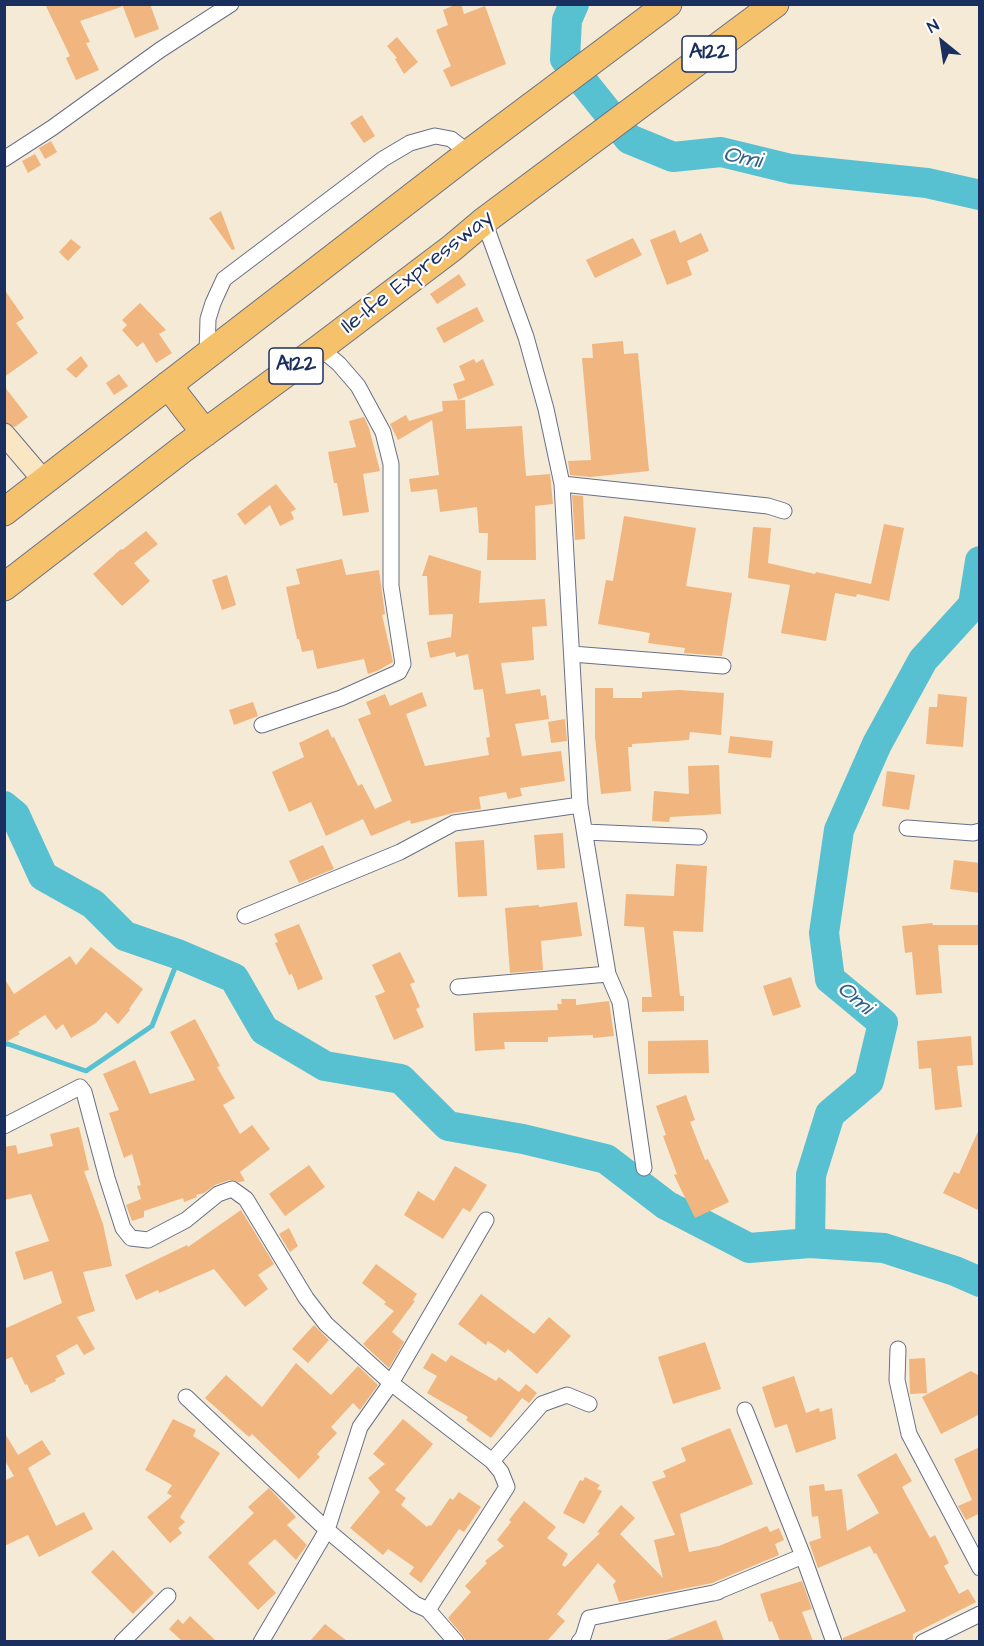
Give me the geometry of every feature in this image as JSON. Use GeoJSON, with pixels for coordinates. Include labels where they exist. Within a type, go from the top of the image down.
{"type":"FeatureCollection","features":[{"type":"Feature","properties":{"kind":"highway","name":"A122"},"geometry":{"type":"LineString","coordinates":[[4,512],[469,153],[668,4]]}},
{"type":"Feature","properties":{"kind":"highway","name":"Ile-Ife Expressway"},"geometry":{"type":"LineString","coordinates":[[4,587],[452,248],[484,221],[775,4]]}},
{"type":"Feature","properties":{"kind":"highway"},"geometry":{"type":"LineString","coordinates":[[168,385],[205,433]]}},
{"type":"Feature","properties":{"kind":"street"},"geometry":{"type":"LineString","coordinates":[[4,159],[52,128],[160,50],[231,4]]}},
{"type":"Feature","properties":{"kind":"street"},"geometry":{"type":"LineString","coordinates":[[207,354],[208,319],[224,279],[382,159],[410,143],[435,136],[451,139],[469,153]]}},
{"type":"Feature","properties":{"kind":"street"},"geometry":{"type":"LineString","coordinates":[[484,221],[526,337],[546,410],[562,484],[580,805],[608,974],[620,1002],[644,1168]]}},
{"type":"Feature","properties":{"kind":"street"},"geometry":{"type":"LineString","coordinates":[[262,725],[341,698],[399,672],[403,664],[392,586],[391,464],[383,432],[358,386],[339,364],[320,348]]}},
{"type":"Feature","properties":{"kind":"street"},"geometry":{"type":"LineString","coordinates":[[4,434],[44,481]]}},
{"type":"Feature","properties":{"kind":"street"},"geometry":{"type":"LineString","coordinates":[[562,484],[768,506],[784,511]]}},
{"type":"Feature","properties":{"kind":"street"},"geometry":{"type":"LineString","coordinates":[[572,654],[723,666]]}},
{"type":"Feature","properties":{"kind":"street"},"geometry":{"type":"LineString","coordinates":[[245,916],[400,852],[454,823],[580,805]]}},
{"type":"Feature","properties":{"kind":"street"},"geometry":{"type":"LineString","coordinates":[[907,828],[979,832]]}},
{"type":"Feature","properties":{"kind":"street"},"geometry":{"type":"LineString","coordinates":[[585,832],[699,837]]}},
{"type":"Feature","properties":{"kind":"street"},"geometry":{"type":"LineString","coordinates":[[458,987],[608,974]]}},
{"type":"Feature","properties":{"kind":"street"},"geometry":{"type":"LineString","coordinates":[[4,1125],[80,1087],[84,1092],[123,1228],[131,1238],[148,1240],[186,1220],[218,1194],[232,1189],[246,1199],[306,1298],[326,1324],[392,1383],[492,1461],[501,1472],[507,1487],[428,1610]]}},
{"type":"Feature","properties":{"kind":"street"},"geometry":{"type":"LineString","coordinates":[[261,1641],[327,1530],[360,1427],[392,1383],[486,1221]]}},
{"type":"Feature","properties":{"kind":"street"},"geometry":{"type":"LineString","coordinates":[[898,1349],[897,1380],[909,1434],[980,1568]]}},
{"type":"Feature","properties":{"kind":"street"},"geometry":{"type":"LineString","coordinates":[[492,1461],[542,1404],[567,1395],[589,1404]]}},
{"type":"Feature","properties":{"kind":"street"},"geometry":{"type":"LineString","coordinates":[[186,1397],[327,1530],[415,1604],[428,1610],[456,1641]]}},
{"type":"Feature","properties":{"kind":"street"},"geometry":{"type":"LineString","coordinates":[[745,1410],[834,1641]]}},
{"type":"Feature","properties":{"kind":"street"},"geometry":{"type":"LineString","coordinates":[[579,1641],[589,1618],[716,1593],[803,1556]]}},
{"type":"Feature","properties":{"kind":"street"},"geometry":{"type":"LineString","coordinates":[[122,1641],[168,1596]]}},
{"type":"Feature","properties":{"kind":"street"},"geometry":{"type":"LineString","coordinates":[[923,1641],[980,1614]]}},
{"type":"Feature","properties":{"kind":"building"},"geometry":{"type":"Polygon","coordinates":[[[45,4],[121,4],[121,7],[80,21],[90,42],[86,43],[99,70],[76,80],[66,58],[70,56],[45,4]]]}},
{"type":"Feature","properties":{"kind":"building"},"geometry":{"type":"Polygon","coordinates":[[[122,4],[150,4],[159,29],[135,38],[122,4]]]}},
{"type":"Feature","properties":{"kind":"building"},"geometry":{"type":"Polygon","coordinates":[[[461,4],[464,14],[485,6],[506,64],[451,87],[443,70],[451,66],[436,30],[448,25],[443,10],[461,4]]]}},
{"type":"Feature","properties":{"kind":"building"},"geometry":{"type":"Polygon","coordinates":[[[397,37],[418,62],[404,74],[395,59],[397,58],[387,46],[397,37]]]}},
{"type":"Feature","properties":{"kind":"building"},"geometry":{"type":"Polygon","coordinates":[[[362,115],[375,136],[364,143],[350,123],[362,115]]]}},
{"type":"Feature","properties":{"kind":"building"},"geometry":{"type":"Polygon","coordinates":[[[51,141],[57,152],[45,159],[39,148],[51,141]]]}},
{"type":"Feature","properties":{"kind":"building"},"geometry":{"type":"Polygon","coordinates":[[[35,154],[41,165],[28,173],[22,161],[35,154]]]}},
{"type":"Feature","properties":{"kind":"building"},"geometry":{"type":"Polygon","coordinates":[[[221,211],[235,249],[232,250],[209,218],[221,211]]]}},
{"type":"Feature","properties":{"kind":"building"},"geometry":{"type":"Polygon","coordinates":[[[675,230],[680,243],[701,233],[709,251],[687,261],[692,275],[667,285],[650,240],[675,230]]]}},
{"type":"Feature","properties":{"kind":"building"},"geometry":{"type":"Polygon","coordinates":[[[633,238],[642,255],[595,278],[586,260],[633,238]]]}},
{"type":"Feature","properties":{"kind":"building"},"geometry":{"type":"Polygon","coordinates":[[[71,239],[81,247],[68,261],[59,252],[71,239]]]}},
{"type":"Feature","properties":{"kind":"building"},"geometry":{"type":"Polygon","coordinates":[[[459,274],[466,285],[437,304],[430,294],[459,274]]]}},
{"type":"Feature","properties":{"kind":"building"},"geometry":{"type":"Polygon","coordinates":[[[4,289],[24,318],[16,323],[38,353],[4,377],[4,289]]]}},
{"type":"Feature","properties":{"kind":"building"},"geometry":{"type":"Polygon","coordinates":[[[140,303],[166,330],[159,334],[172,353],[156,363],[143,342],[137,347],[122,330],[127,325],[122,320],[140,303]]]}},
{"type":"Feature","properties":{"kind":"building"},"geometry":{"type":"Polygon","coordinates":[[[477,307],[484,321],[444,343],[436,328],[477,307]]]}},
{"type":"Feature","properties":{"kind":"building"},"geometry":{"type":"Polygon","coordinates":[[[623,341],[624,354],[638,353],[649,471],[590,477],[570,475],[568,461],[591,460],[582,358],[593,358],[592,344],[623,341]]]}},
{"type":"Feature","properties":{"kind":"building"},"geometry":{"type":"Polygon","coordinates":[[[81,356],[88,366],[76,378],[66,369],[81,356]]]}},
{"type":"Feature","properties":{"kind":"building"},"geometry":{"type":"Polygon","coordinates":[[[474,359],[476,363],[483,359],[494,385],[458,400],[453,384],[465,380],[459,366],[474,359]]]}},
{"type":"Feature","properties":{"kind":"building"},"geometry":{"type":"Polygon","coordinates":[[[119,374],[128,386],[114,395],[106,383],[119,374]]]}},
{"type":"Feature","properties":{"kind":"building"},"geometry":{"type":"Polygon","coordinates":[[[4,386],[28,417],[15,427],[4,422],[4,386]]]}},
{"type":"Feature","properties":{"kind":"building"},"geometry":{"type":"Polygon","coordinates":[[[465,400],[466,429],[522,426],[526,476],[550,474],[553,504],[535,506],[536,560],[487,560],[488,533],[479,533],[477,507],[440,512],[437,489],[411,492],[409,479],[439,475],[432,420],[398,440],[390,424],[406,415],[409,421],[443,411],[442,401],[465,400]]]}},
{"type":"Feature","properties":{"kind":"building"},"geometry":{"type":"Polygon","coordinates":[[[364,417],[380,471],[363,474],[369,512],[343,516],[328,452],[356,447],[349,421],[364,417]]]}},
{"type":"Feature","properties":{"kind":"building"},"geometry":{"type":"Polygon","coordinates":[[[276,484],[296,509],[291,512],[294,519],[280,526],[270,505],[245,525],[237,514],[276,484]]]}},
{"type":"Feature","properties":{"kind":"building"},"geometry":{"type":"Polygon","coordinates":[[[572,495],[583,496],[585,539],[575,540],[572,495]]]}},
{"type":"Feature","properties":{"kind":"building"},"geometry":{"type":"Polygon","coordinates":[[[624,516],[696,528],[686,586],[732,593],[722,656],[684,653],[685,648],[648,643],[650,633],[598,624],[606,580],[613,581],[624,516]]]}},
{"type":"Feature","properties":{"kind":"building"},"geometry":{"type":"Polygon","coordinates":[[[884,524],[904,528],[889,601],[857,594],[856,597],[835,593],[826,641],[781,633],[790,585],[748,578],[753,527],[771,528],[768,563],[871,584],[884,524]]]}},
{"type":"Feature","properties":{"kind":"building"},"geometry":{"type":"Polygon","coordinates":[[[146,531],[158,544],[134,563],[150,581],[122,606],[93,574],[146,531]]]}},
{"type":"Feature","properties":{"kind":"building"},"geometry":{"type":"Polygon","coordinates":[[[429,555],[481,571],[479,603],[545,599],[547,626],[532,627],[534,660],[501,663],[506,694],[540,689],[541,696],[546,695],[549,719],[515,724],[522,756],[561,751],[565,781],[520,788],[522,796],[508,799],[506,792],[479,797],[481,809],[453,813],[411,824],[410,820],[371,836],[363,819],[326,836],[311,802],[289,812],[272,772],[304,757],[299,743],[328,729],[358,786],[362,784],[375,809],[392,801],[358,719],[371,714],[366,702],[385,694],[390,706],[422,692],[427,706],[406,714],[425,766],[489,755],[486,738],[490,737],[483,689],[474,690],[468,654],[456,657],[455,652],[430,658],[427,642],[451,637],[453,614],[429,615],[427,576],[422,576],[429,555]]]}},
{"type":"Feature","properties":{"kind":"building"},"geometry":{"type":"Polygon","coordinates":[[[342,559],[346,575],[379,570],[385,614],[382,615],[393,662],[368,674],[364,659],[317,669],[313,650],[302,652],[299,639],[297,639],[286,587],[300,584],[296,569],[342,559]]]}},
{"type":"Feature","properties":{"kind":"building"},"geometry":{"type":"Polygon","coordinates":[[[227,575],[236,605],[222,610],[212,580],[227,575]]]}},
{"type":"Feature","properties":{"kind":"building"},"geometry":{"type":"Polygon","coordinates":[[[595,688],[613,688],[613,698],[642,698],[642,692],[679,690],[724,693],[721,735],[690,732],[689,740],[632,744],[632,747],[628,747],[631,791],[601,794],[595,737],[595,688]]]}},
{"type":"Feature","properties":{"kind":"building"},"geometry":{"type":"Polygon","coordinates":[[[938,694],[967,697],[963,747],[926,744],[929,707],[937,707],[938,694]]]}},
{"type":"Feature","properties":{"kind":"building"},"geometry":{"type":"Polygon","coordinates":[[[253,702],[258,716],[234,725],[229,710],[253,702]]]}},
{"type":"Feature","properties":{"kind":"building"},"geometry":{"type":"Polygon","coordinates":[[[565,719],[567,741],[551,743],[548,722],[565,719]]]}},
{"type":"Feature","properties":{"kind":"building"},"geometry":{"type":"Polygon","coordinates":[[[730,736],[773,741],[771,758],[728,753],[730,736]]]}},
{"type":"Feature","properties":{"kind":"building"},"geometry":{"type":"Polygon","coordinates":[[[719,765],[721,814],[670,817],[669,822],[652,821],[654,791],[689,794],[688,766],[719,765]]]}},
{"type":"Feature","properties":{"kind":"building"},"geometry":{"type":"Polygon","coordinates":[[[887,771],[915,775],[909,810],[882,806],[887,771]]]}},
{"type":"Feature","properties":{"kind":"building"},"geometry":{"type":"Polygon","coordinates":[[[563,833],[565,868],[537,870],[534,835],[563,833]]]}},
{"type":"Feature","properties":{"kind":"building"},"geometry":{"type":"Polygon","coordinates":[[[484,840],[487,896],[458,897],[455,842],[484,840]]]}},
{"type":"Feature","properties":{"kind":"building"},"geometry":{"type":"Polygon","coordinates":[[[323,845],[334,869],[299,883],[289,861],[323,845]]]}},
{"type":"Feature","properties":{"kind":"building"},"geometry":{"type":"Polygon","coordinates":[[[954,860],[980,863],[980,893],[950,889],[954,860]]]}},
{"type":"Feature","properties":{"kind":"building"},"geometry":{"type":"Polygon","coordinates":[[[676,864],[707,866],[703,932],[673,931],[680,996],[684,996],[684,1011],[642,1012],[642,997],[652,997],[644,927],[624,926],[626,894],[674,896],[676,864]]]}},
{"type":"Feature","properties":{"kind":"building"},"geometry":{"type":"Polygon","coordinates":[[[577,902],[582,936],[541,941],[543,970],[510,973],[505,908],[539,905],[539,907],[577,902]]]}},
{"type":"Feature","properties":{"kind":"building"},"geometry":{"type":"Polygon","coordinates":[[[932,923],[933,925],[980,925],[980,945],[938,945],[942,993],[916,995],[912,952],[905,953],[902,926],[932,923]]]}},
{"type":"Feature","properties":{"kind":"building"},"geometry":{"type":"Polygon","coordinates":[[[299,924],[323,979],[298,990],[275,943],[278,942],[274,934],[299,924]]]}},
{"type":"Feature","properties":{"kind":"building"},"geometry":{"type":"Polygon","coordinates":[[[91,947],[143,989],[118,1024],[106,1012],[96,1023],[71,1038],[63,1024],[56,1030],[45,1015],[4,1043],[4,978],[14,994],[70,956],[76,965],[91,947]]]}},
{"type":"Feature","properties":{"kind":"building"},"geometry":{"type":"Polygon","coordinates":[[[400,952],[415,982],[410,984],[420,1007],[416,1009],[424,1027],[394,1040],[375,996],[385,992],[372,965],[400,952]]]}},
{"type":"Feature","properties":{"kind":"building"},"geometry":{"type":"Polygon","coordinates":[[[791,977],[801,1007],[773,1016],[763,986],[791,977]]]}},
{"type":"Feature","properties":{"kind":"building"},"geometry":{"type":"Polygon","coordinates":[[[561,999],[576,999],[576,1005],[609,1001],[614,1036],[548,1037],[548,1042],[504,1042],[505,1049],[475,1051],[473,1013],[558,1010],[557,1004],[562,1004],[561,999]]]}},
{"type":"Feature","properties":{"kind":"building"},"geometry":{"type":"Polygon","coordinates":[[[195,1019],[220,1066],[217,1067],[235,1098],[223,1105],[240,1134],[252,1125],[270,1149],[240,1172],[245,1181],[229,1180],[184,1202],[183,1198],[144,1211],[144,1217],[132,1221],[126,1205],[141,1199],[137,1186],[141,1185],[132,1154],[124,1158],[109,1113],[119,1110],[103,1074],[135,1060],[150,1094],[195,1080],[170,1032],[195,1019]]]}},
{"type":"Feature","properties":{"kind":"building"},"geometry":{"type":"Polygon","coordinates":[[[971,1036],[973,1065],[957,1066],[962,1107],[935,1110],[931,1068],[919,1069],[917,1041],[971,1036]]]}},
{"type":"Feature","properties":{"kind":"building"},"geometry":{"type":"Polygon","coordinates":[[[708,1040],[709,1073],[648,1074],[648,1041],[708,1040]]]}},
{"type":"Feature","properties":{"kind":"building"},"geometry":{"type":"Polygon","coordinates":[[[686,1095],[695,1120],[690,1122],[705,1160],[708,1159],[729,1202],[695,1218],[674,1175],[677,1174],[663,1136],[666,1135],[656,1106],[686,1095]]]}},
{"type":"Feature","properties":{"kind":"building"},"geometry":{"type":"Polygon","coordinates":[[[79,1127],[89,1170],[84,1171],[103,1224],[112,1266],[83,1272],[95,1311],[77,1317],[95,1349],[84,1355],[77,1344],[56,1356],[65,1374],[31,1393],[12,1357],[4,1360],[4,1329],[62,1303],[52,1271],[24,1280],[15,1252],[49,1241],[31,1194],[4,1200],[4,1147],[16,1145],[18,1154],[53,1146],[50,1134],[79,1127]]]}},
{"type":"Feature","properties":{"kind":"building"},"geometry":{"type":"Polygon","coordinates":[[[980,1127],[980,1211],[943,1193],[954,1172],[959,1174],[980,1127]]]}},
{"type":"Feature","properties":{"kind":"building"},"geometry":{"type":"Polygon","coordinates":[[[309,1165],[325,1187],[285,1216],[269,1194],[309,1165]]]}},
{"type":"Feature","properties":{"kind":"building"},"geometry":{"type":"Polygon","coordinates":[[[455,1166],[487,1185],[470,1212],[463,1208],[443,1239],[404,1215],[418,1191],[434,1201],[455,1166]]]}},
{"type":"Feature","properties":{"kind":"building"},"geometry":{"type":"Polygon","coordinates":[[[241,1210],[274,1264],[258,1275],[268,1289],[245,1307],[214,1269],[159,1293],[158,1290],[136,1300],[125,1275],[187,1245],[188,1247],[241,1210]]]}},
{"type":"Feature","properties":{"kind":"building"},"geometry":{"type":"Polygon","coordinates":[[[289,1228],[298,1246],[290,1252],[279,1234],[289,1228]]]}},
{"type":"Feature","properties":{"kind":"building"},"geometry":{"type":"Polygon","coordinates":[[[376,1264],[417,1294],[413,1300],[415,1301],[392,1332],[404,1342],[389,1368],[363,1344],[394,1311],[362,1283],[376,1264]]]}},
{"type":"Feature","properties":{"kind":"building"},"geometry":{"type":"Polygon","coordinates":[[[481,1294],[534,1334],[549,1317],[571,1336],[537,1374],[508,1349],[505,1353],[488,1341],[486,1345],[458,1324],[481,1294]]]}},
{"type":"Feature","properties":{"kind":"building"},"geometry":{"type":"Polygon","coordinates":[[[314,1325],[329,1340],[308,1363],[292,1349],[314,1325]]]}},
{"type":"Feature","properties":{"kind":"building"},"geometry":{"type":"Polygon","coordinates":[[[705,1342],[721,1389],[673,1404],[658,1357],[705,1342]]]}},
{"type":"Feature","properties":{"kind":"building"},"geometry":{"type":"Polygon","coordinates":[[[432,1353],[446,1362],[451,1355],[496,1381],[499,1377],[519,1392],[526,1384],[537,1393],[529,1403],[522,1398],[491,1438],[466,1420],[468,1417],[427,1393],[437,1376],[423,1368],[432,1353]]]}},
{"type":"Feature","properties":{"kind":"building"},"geometry":{"type":"Polygon","coordinates":[[[925,1358],[927,1393],[910,1394],[909,1359],[925,1358]]]}},
{"type":"Feature","properties":{"kind":"building"},"geometry":{"type":"Polygon","coordinates":[[[296,1363],[331,1395],[358,1366],[378,1385],[360,1410],[353,1403],[331,1427],[337,1433],[317,1454],[320,1457],[299,1479],[252,1434],[249,1437],[205,1398],[226,1375],[262,1407],[296,1363]]]}},
{"type":"Feature","properties":{"kind":"building"},"geometry":{"type":"Polygon","coordinates":[[[971,1371],[980,1376],[980,1414],[941,1434],[922,1397],[971,1371]]]}},
{"type":"Feature","properties":{"kind":"building"},"geometry":{"type":"Polygon","coordinates":[[[794,1376],[806,1413],[819,1408],[820,1412],[832,1408],[836,1439],[796,1453],[787,1424],[775,1428],[762,1387],[794,1376]]]}},
{"type":"Feature","properties":{"kind":"building"},"geometry":{"type":"Polygon","coordinates":[[[173,1419],[196,1430],[193,1436],[220,1453],[180,1517],[185,1522],[178,1528],[182,1533],[170,1543],[147,1517],[172,1496],[167,1493],[172,1485],[145,1470],[173,1419]]]}},
{"type":"Feature","properties":{"kind":"building"},"geometry":{"type":"Polygon","coordinates":[[[403,1419],[433,1444],[395,1490],[406,1498],[401,1505],[427,1527],[431,1526],[450,1498],[453,1500],[459,1492],[481,1507],[464,1532],[459,1529],[421,1583],[409,1574],[414,1567],[388,1549],[383,1555],[350,1528],[380,1492],[368,1478],[385,1464],[373,1454],[403,1419]]]}},
{"type":"Feature","properties":{"kind":"building"},"geometry":{"type":"Polygon","coordinates":[[[730,1428],[753,1484],[680,1514],[689,1552],[719,1546],[767,1526],[770,1532],[779,1528],[784,1540],[775,1544],[779,1555],[712,1583],[619,1602],[613,1585],[616,1581],[598,1563],[557,1614],[565,1621],[547,1641],[466,1641],[448,1618],[471,1592],[465,1586],[487,1563],[485,1561],[504,1546],[497,1540],[524,1501],[556,1527],[547,1538],[568,1554],[562,1565],[565,1567],[600,1533],[597,1532],[621,1505],[635,1518],[620,1534],[663,1578],[654,1540],[675,1535],[652,1482],[666,1477],[663,1471],[686,1461],[681,1448],[730,1428]]]}},
{"type":"Feature","properties":{"kind":"building"},"geometry":{"type":"Polygon","coordinates":[[[4,1432],[18,1455],[42,1440],[51,1454],[28,1468],[56,1526],[84,1512],[93,1529],[39,1557],[28,1535],[4,1546],[4,1481],[14,1476],[4,1459],[4,1432]]]}},
{"type":"Feature","properties":{"kind":"building"},"geometry":{"type":"Polygon","coordinates":[[[980,1447],[980,1518],[978,1514],[966,1520],[958,1506],[972,1500],[954,1459],[980,1447]]]}},
{"type":"Feature","properties":{"kind":"building"},"geometry":{"type":"Polygon","coordinates":[[[896,1453],[912,1481],[902,1487],[930,1538],[935,1535],[949,1563],[944,1566],[959,1594],[968,1589],[976,1602],[913,1634],[913,1641],[843,1641],[843,1638],[906,1611],[876,1553],[874,1554],[870,1546],[818,1568],[809,1542],[821,1538],[818,1516],[812,1517],[809,1486],[824,1484],[825,1491],[842,1489],[847,1531],[879,1513],[857,1475],[896,1453]]]}},
{"type":"Feature","properties":{"kind":"building"},"geometry":{"type":"Polygon","coordinates":[[[585,1477],[600,1485],[597,1489],[602,1491],[584,1524],[563,1513],[580,1480],[583,1481],[585,1477]]]}},
{"type":"Feature","properties":{"kind":"building"},"geometry":{"type":"Polygon","coordinates":[[[269,1488],[296,1517],[287,1525],[307,1545],[296,1560],[275,1539],[248,1563],[276,1593],[258,1610],[208,1557],[254,1513],[248,1507],[269,1488]]]}},
{"type":"Feature","properties":{"kind":"building"},"geometry":{"type":"Polygon","coordinates":[[[113,1550],[154,1593],[133,1614],[91,1572],[113,1550]]]}},
{"type":"Feature","properties":{"kind":"building"},"geometry":{"type":"Polygon","coordinates":[[[802,1581],[812,1609],[802,1612],[813,1641],[780,1641],[772,1621],[769,1622],[760,1594],[802,1581]]]}},
{"type":"Feature","properties":{"kind":"building"},"geometry":{"type":"Polygon","coordinates":[[[190,1616],[216,1641],[182,1641],[169,1629],[178,1619],[183,1624],[190,1616]]]}},
{"type":"Feature","properties":{"kind":"building"},"geometry":{"type":"Polygon","coordinates":[[[716,1620],[724,1641],[664,1641],[716,1620]]]}},
{"type":"Feature","properties":{"kind":"building"},"geometry":{"type":"Polygon","coordinates":[[[325,1624],[347,1641],[310,1641],[325,1624]]]}},
{"type":"Feature","properties":{"kind":"waterway","name":"Omi"},"geometry":{"type":"LineString","coordinates":[[574,4],[567,20],[565,59],[629,139],[673,157],[721,152],[791,169],[927,183],[980,195]]}},
{"type":"Feature","properties":{"kind":"waterway","name":"Omi"},"geometry":{"type":"LineString","coordinates":[[810,1243],[811,1175],[830,1114],[869,1081],[883,1023],[830,979],[824,933],[839,830],[877,744],[923,660],[973,605],[980,561]]}},
{"type":"Feature","properties":{"kind":"waterway"},"geometry":{"type":"LineString","coordinates":[[4,806],[15,815],[43,876],[93,904],[125,936],[180,955],[234,978],[264,1030],[325,1066],[401,1079],[448,1126],[523,1139],[606,1159],[666,1205],[749,1248],[810,1243],[884,1248],[955,1271],[980,1282]]}},
{"type":"Feature","properties":{"kind":"waterway"},"geometry":{"type":"LineString","coordinates":[[4,1044],[86,1071],[152,1026],[180,955]]}}]}
